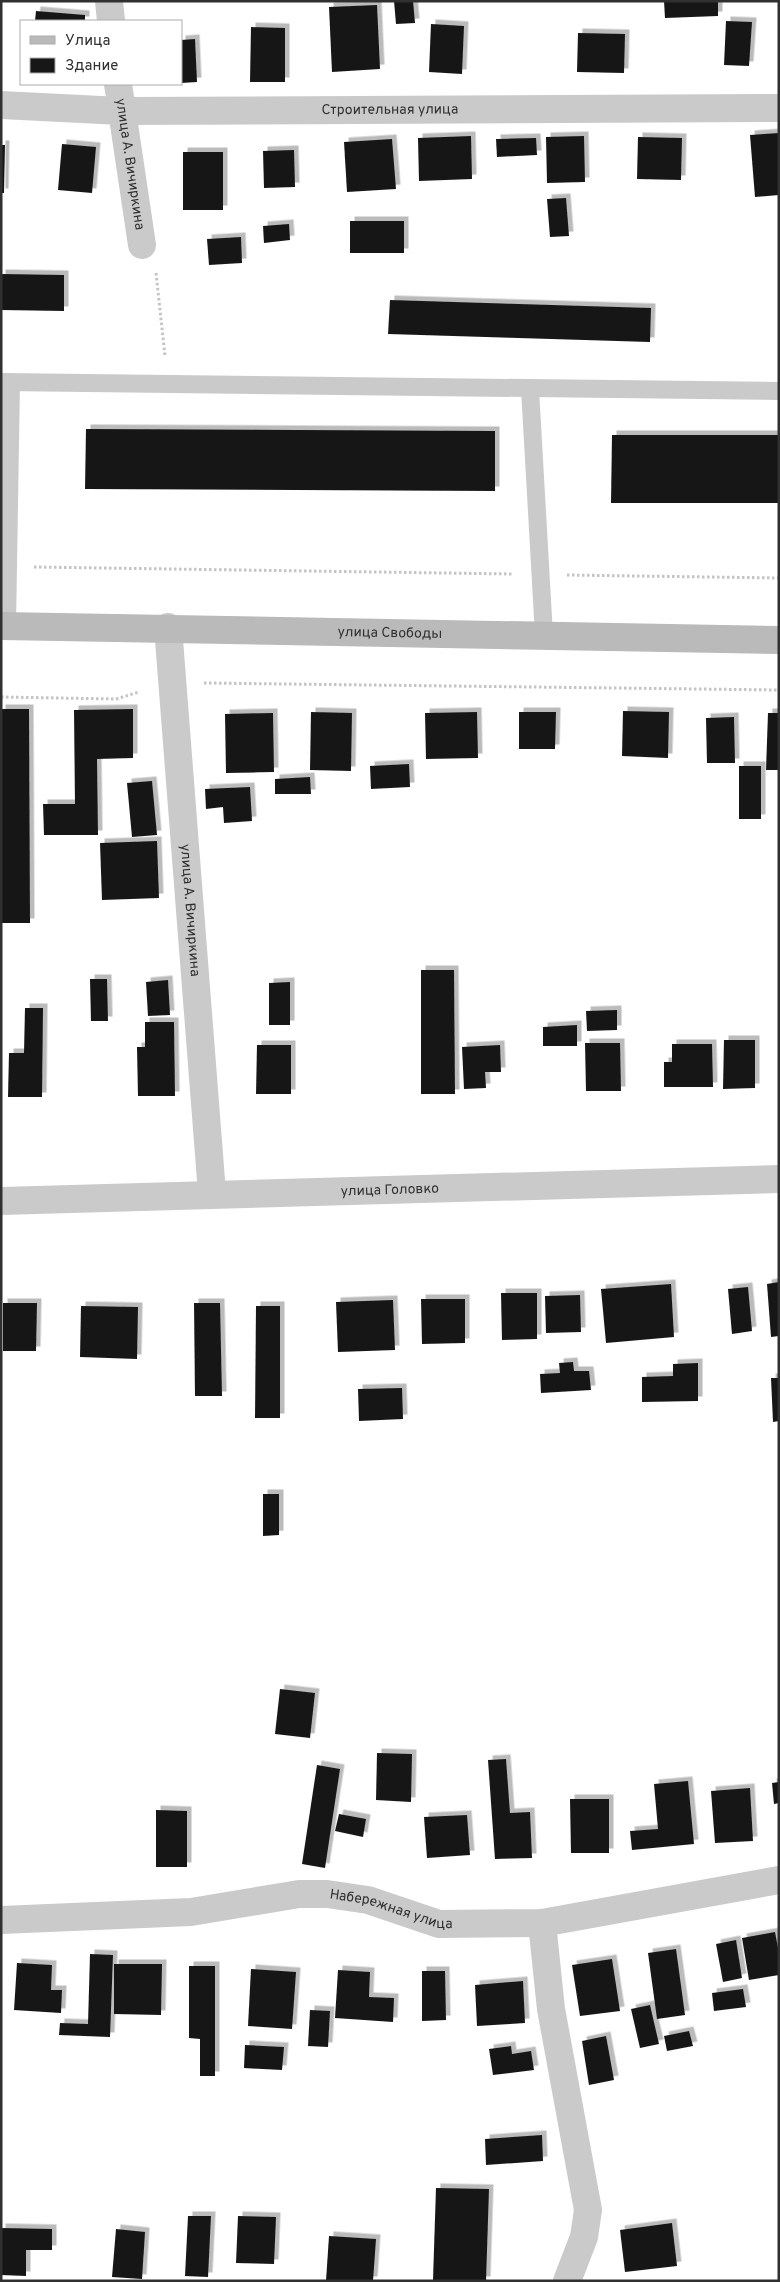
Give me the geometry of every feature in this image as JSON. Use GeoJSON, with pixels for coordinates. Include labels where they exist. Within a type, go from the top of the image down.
{"type":"FeatureCollection","features":[{"type":"Feature","properties":{"kind":"main road","name":"улица Свободы"},"geometry":{"type":"LineString","coordinates":[[4,626],[779,640]]}},
{"type":"Feature","properties":{"kind":"street"},"geometry":{"type":"LineString","coordinates":[[109,1],[111,20]]}},
{"type":"Feature","properties":{"kind":"street","name":"улица А. Вичиркина"},"geometry":{"type":"LineString","coordinates":[[118,85],[142,246]]}},
{"type":"Feature","properties":{"kind":"street","name":"Строительная улица"},"geometry":{"type":"LineString","coordinates":[[1,105],[121,111],[779,108]]}},
{"type":"Feature","properties":{"kind":"street","name":"улица А. Вичиркина"},"geometry":{"type":"LineString","coordinates":[[168,628],[212,1194]]}},
{"type":"Feature","properties":{"kind":"street","name":"улица Головко"},"geometry":{"type":"LineString","coordinates":[[1,1201],[779,1180]]}},
{"type":"Feature","properties":{"kind":"street","name":"Набережная улица"},"geometry":{"type":"LineString","coordinates":[[1,1920],[191,1912],[299,1894],[327,1894],[368,1900],[439,1924],[542,1923],[779,1880]]}},
{"type":"Feature","properties":{"kind":"street"},"geometry":{"type":"LineString","coordinates":[[542,1923],[551,2009],[588,2210],[584,2237],[567,2281]]}},
{"type":"Feature","properties":{"kind":"lane"},"geometry":{"type":"LineString","coordinates":[[4,626],[8,567],[6,382],[779,391]]}},
{"type":"Feature","properties":{"kind":"lane"},"geometry":{"type":"LineString","coordinates":[[530,389],[544,635]]}},
{"type":"Feature","properties":{"kind":"path"},"geometry":{"type":"LineString","coordinates":[[142,246],[156,274],[169,384]]}},
{"type":"Feature","properties":{"kind":"path"},"geometry":{"type":"LineString","coordinates":[[8,567],[779,578]]}},
{"type":"Feature","properties":{"kind":"path"},"geometry":{"type":"LineString","coordinates":[[1,697],[116,699],[173,683],[779,690]]}},
{"type":"Feature","properties":{"kind":"building"},"geometry":{"type":"Polygon","coordinates":[[[394,1],[413,1],[415,23],[396,24],[394,1]]]}},
{"type":"Feature","properties":{"kind":"building"},"geometry":{"type":"Polygon","coordinates":[[[664,1],[718,1],[718,16],[665,18],[664,1]]]}},
{"type":"Feature","properties":{"kind":"building"},"geometry":{"type":"Polygon","coordinates":[[[377,5],[380,69],[332,72],[329,7],[377,5]]]}},
{"type":"Feature","properties":{"kind":"building"},"geometry":{"type":"Polygon","coordinates":[[[36,11],[85,15],[85,20],[35,20],[36,11]]]}},
{"type":"Feature","properties":{"kind":"building"},"geometry":{"type":"Polygon","coordinates":[[[726,21],[752,22],[749,66],[724,65],[726,21]]]}},
{"type":"Feature","properties":{"kind":"building"},"geometry":{"type":"Polygon","coordinates":[[[431,24],[464,26],[462,74],[429,72],[431,24]]]}},
{"type":"Feature","properties":{"kind":"building"},"geometry":{"type":"Polygon","coordinates":[[[251,27],[285,28],[285,82],[250,82],[251,27]]]}},
{"type":"Feature","properties":{"kind":"building"},"geometry":{"type":"Polygon","coordinates":[[[578,33],[625,34],[624,73],[577,72],[578,33]]]}},
{"type":"Feature","properties":{"kind":"building"},"geometry":{"type":"Polygon","coordinates":[[[195,39],[197,82],[182,83],[182,40],[195,39]]]}},
{"type":"Feature","properties":{"kind":"building"},"geometry":{"type":"Polygon","coordinates":[[[779,133],[779,195],[755,197],[750,135],[779,133]]]}},
{"type":"Feature","properties":{"kind":"building"},"geometry":{"type":"Polygon","coordinates":[[[471,136],[472,179],[419,181],[418,138],[471,136]]]}},
{"type":"Feature","properties":{"kind":"building"},"geometry":{"type":"Polygon","coordinates":[[[584,136],[585,182],[547,183],[546,137],[584,136]]]}},
{"type":"Feature","properties":{"kind":"building"},"geometry":{"type":"Polygon","coordinates":[[[638,137],[682,138],[681,180],[637,179],[638,137]]]}},
{"type":"Feature","properties":{"kind":"building"},"geometry":{"type":"Polygon","coordinates":[[[536,138],[537,155],[497,157],[496,139],[536,138]]]}},
{"type":"Feature","properties":{"kind":"building"},"geometry":{"type":"Polygon","coordinates":[[[392,139],[396,189],[347,192],[344,142],[392,139]]]}},
{"type":"Feature","properties":{"kind":"building"},"geometry":{"type":"Polygon","coordinates":[[[62,144],[96,147],[92,193],[58,190],[62,144]]]}},
{"type":"Feature","properties":{"kind":"building"},"geometry":{"type":"Polygon","coordinates":[[[1,145],[5,145],[4,193],[1,193],[1,145]]]}},
{"type":"Feature","properties":{"kind":"building"},"geometry":{"type":"Polygon","coordinates":[[[294,150],[295,187],[264,188],[263,151],[294,150]]]}},
{"type":"Feature","properties":{"kind":"building"},"geometry":{"type":"Polygon","coordinates":[[[183,152],[223,152],[223,210],[183,210],[183,152]]]}},
{"type":"Feature","properties":{"kind":"building"},"geometry":{"type":"Polygon","coordinates":[[[566,198],[569,236],[550,237],[547,199],[566,198]]]}},
{"type":"Feature","properties":{"kind":"building"},"geometry":{"type":"Polygon","coordinates":[[[350,221],[404,221],[404,253],[350,253],[350,221]]]}},
{"type":"Feature","properties":{"kind":"building"},"geometry":{"type":"Polygon","coordinates":[[[289,224],[290,240],[264,243],[263,226],[289,224]]]}},
{"type":"Feature","properties":{"kind":"building"},"geometry":{"type":"Polygon","coordinates":[[[241,237],[242,263],[209,265],[207,239],[241,237]]]}},
{"type":"Feature","properties":{"kind":"building"},"geometry":{"type":"Polygon","coordinates":[[[1,274],[64,275],[64,311],[1,310],[1,274]]]}},
{"type":"Feature","properties":{"kind":"building"},"geometry":{"type":"Polygon","coordinates":[[[390,300],[651,308],[650,342],[388,334],[390,300]]]}},
{"type":"Feature","properties":{"kind":"building"},"geometry":{"type":"Polygon","coordinates":[[[86,429],[495,431],[495,491],[85,489],[86,429]]]}},
{"type":"Feature","properties":{"kind":"building"},"geometry":{"type":"Polygon","coordinates":[[[612,435],[779,435],[779,503],[611,503],[612,435]]]}},
{"type":"Feature","properties":{"kind":"building"},"geometry":{"type":"Polygon","coordinates":[[[1,709],[29,709],[30,923],[1,923],[1,709]]]}},
{"type":"Feature","properties":{"kind":"building"},"geometry":{"type":"Polygon","coordinates":[[[133,709],[133,758],[97,759],[98,835],[44,835],[43,804],[75,804],[74,710],[133,709]]]}},
{"type":"Feature","properties":{"kind":"building"},"geometry":{"type":"Polygon","coordinates":[[[623,711],[669,712],[668,758],[622,756],[623,711]]]}},
{"type":"Feature","properties":{"kind":"building"},"geometry":{"type":"Polygon","coordinates":[[[311,712],[352,713],[351,771],[310,770],[311,712]]]}},
{"type":"Feature","properties":{"kind":"building"},"geometry":{"type":"Polygon","coordinates":[[[477,712],[478,758],[426,759],[425,713],[477,712]]]}},
{"type":"Feature","properties":{"kind":"building"},"geometry":{"type":"Polygon","coordinates":[[[519,712],[556,712],[555,749],[519,749],[519,712]]]}},
{"type":"Feature","properties":{"kind":"building"},"geometry":{"type":"Polygon","coordinates":[[[273,713],[274,772],[226,773],[225,714],[273,713]]]}},
{"type":"Feature","properties":{"kind":"building"},"geometry":{"type":"Polygon","coordinates":[[[768,713],[779,713],[779,770],[766,770],[768,713]]]}},
{"type":"Feature","properties":{"kind":"building"},"geometry":{"type":"Polygon","coordinates":[[[734,717],[735,763],[707,763],[706,718],[734,717]]]}},
{"type":"Feature","properties":{"kind":"building"},"geometry":{"type":"Polygon","coordinates":[[[409,764],[410,787],[371,789],[370,766],[409,764]]]}},
{"type":"Feature","properties":{"kind":"building"},"geometry":{"type":"Polygon","coordinates":[[[739,766],[761,766],[761,819],[739,819],[739,766]]]}},
{"type":"Feature","properties":{"kind":"building"},"geometry":{"type":"Polygon","coordinates":[[[310,777],[311,794],[275,794],[275,779],[310,777]]]}},
{"type":"Feature","properties":{"kind":"building"},"geometry":{"type":"Polygon","coordinates":[[[152,781],[157,835],[132,837],[127,783],[152,781]]]}},
{"type":"Feature","properties":{"kind":"building"},"geometry":{"type":"Polygon","coordinates":[[[250,787],[252,821],[224,823],[223,807],[206,809],[205,789],[250,787]]]}},
{"type":"Feature","properties":{"kind":"building"},"geometry":{"type":"Polygon","coordinates":[[[157,841],[159,898],[102,900],[100,843],[157,841]]]}},
{"type":"Feature","properties":{"kind":"building"},"geometry":{"type":"Polygon","coordinates":[[[421,970],[454,970],[455,1094],[421,1094],[421,970]]]}},
{"type":"Feature","properties":{"kind":"building"},"geometry":{"type":"Polygon","coordinates":[[[90,979],[107,979],[108,1021],[91,1021],[90,979]]]}},
{"type":"Feature","properties":{"kind":"building"},"geometry":{"type":"Polygon","coordinates":[[[168,980],[170,1015],[148,1016],[146,982],[168,980]]]}},
{"type":"Feature","properties":{"kind":"building"},"geometry":{"type":"Polygon","coordinates":[[[290,982],[290,1025],[269,1025],[269,983],[290,982]]]}},
{"type":"Feature","properties":{"kind":"building"},"geometry":{"type":"Polygon","coordinates":[[[25,1008],[43,1008],[42,1097],[8,1097],[9,1053],[24,1053],[25,1008]]]}},
{"type":"Feature","properties":{"kind":"building"},"geometry":{"type":"Polygon","coordinates":[[[617,1010],[617,1030],[587,1031],[586,1011],[617,1010]]]}},
{"type":"Feature","properties":{"kind":"building"},"geometry":{"type":"Polygon","coordinates":[[[145,1022],[174,1022],[175,1096],[138,1096],[137,1047],[145,1047],[145,1022]]]}},
{"type":"Feature","properties":{"kind":"building"},"geometry":{"type":"Polygon","coordinates":[[[577,1025],[577,1046],[543,1046],[543,1027],[577,1025]]]}},
{"type":"Feature","properties":{"kind":"building"},"geometry":{"type":"Polygon","coordinates":[[[724,1040],[755,1040],[755,1088],[723,1089],[724,1040]]]}},
{"type":"Feature","properties":{"kind":"building"},"geometry":{"type":"Polygon","coordinates":[[[585,1043],[620,1043],[621,1091],[586,1091],[585,1043]]]}},
{"type":"Feature","properties":{"kind":"building"},"geometry":{"type":"Polygon","coordinates":[[[672,1044],[712,1044],[713,1087],[664,1087],[664,1062],[672,1062],[672,1044]]]}},
{"type":"Feature","properties":{"kind":"building"},"geometry":{"type":"Polygon","coordinates":[[[257,1045],[291,1045],[291,1094],[256,1094],[257,1045]]]}},
{"type":"Feature","properties":{"kind":"building"},"geometry":{"type":"Polygon","coordinates":[[[500,1045],[501,1072],[485,1072],[486,1088],[464,1089],[462,1047],[500,1045]]]}},
{"type":"Feature","properties":{"kind":"building"},"geometry":{"type":"Polygon","coordinates":[[[779,1282],[779,1336],[771,1337],[767,1284],[779,1282]]]}},
{"type":"Feature","properties":{"kind":"building"},"geometry":{"type":"Polygon","coordinates":[[[671,1284],[674,1337],[606,1343],[601,1289],[671,1284]]]}},
{"type":"Feature","properties":{"kind":"building"},"geometry":{"type":"Polygon","coordinates":[[[748,1287],[752,1331],[732,1334],[728,1289],[748,1287]]]}},
{"type":"Feature","properties":{"kind":"building"},"geometry":{"type":"Polygon","coordinates":[[[501,1293],[537,1293],[537,1339],[502,1340],[501,1293]]]}},
{"type":"Feature","properties":{"kind":"building"},"geometry":{"type":"Polygon","coordinates":[[[580,1295],[581,1332],[546,1333],[545,1296],[580,1295]]]}},
{"type":"Feature","properties":{"kind":"building"},"geometry":{"type":"Polygon","coordinates":[[[421,1299],[465,1299],[465,1343],[422,1344],[421,1299]]]}},
{"type":"Feature","properties":{"kind":"building"},"geometry":{"type":"Polygon","coordinates":[[[393,1300],[395,1350],[338,1352],[336,1302],[393,1300]]]}},
{"type":"Feature","properties":{"kind":"building"},"geometry":{"type":"Polygon","coordinates":[[[3,1303],[37,1303],[36,1351],[3,1351],[3,1303]]]}},
{"type":"Feature","properties":{"kind":"building"},"geometry":{"type":"Polygon","coordinates":[[[194,1303],[220,1303],[222,1396],[195,1396],[194,1303]]]}},
{"type":"Feature","properties":{"kind":"building"},"geometry":{"type":"Polygon","coordinates":[[[81,1306],[138,1307],[137,1359],[80,1357],[81,1306]]]}},
{"type":"Feature","properties":{"kind":"building"},"geometry":{"type":"Polygon","coordinates":[[[256,1306],[280,1306],[280,1418],[255,1418],[256,1306]]]}},
{"type":"Feature","properties":{"kind":"building"},"geometry":{"type":"Polygon","coordinates":[[[573,1362],[574,1371],[589,1371],[591,1390],[541,1393],[540,1374],[560,1373],[559,1363],[573,1362]]]}},
{"type":"Feature","properties":{"kind":"building"},"geometry":{"type":"Polygon","coordinates":[[[698,1363],[698,1401],[642,1402],[642,1377],[673,1376],[673,1364],[698,1363]]]}},
{"type":"Feature","properties":{"kind":"building"},"geometry":{"type":"Polygon","coordinates":[[[771,1378],[779,1378],[779,1421],[773,1422],[771,1378]]]}},
{"type":"Feature","properties":{"kind":"building"},"geometry":{"type":"Polygon","coordinates":[[[402,1388],[403,1419],[359,1421],[358,1389],[402,1388]]]}},
{"type":"Feature","properties":{"kind":"building"},"geometry":{"type":"Polygon","coordinates":[[[263,1494],[279,1494],[279,1535],[263,1536],[263,1494]]]}},
{"type":"Feature","properties":{"kind":"building"},"geometry":{"type":"Polygon","coordinates":[[[280,1689],[315,1693],[310,1738],[275,1734],[280,1689]]]}},
{"type":"Feature","properties":{"kind":"building"},"geometry":{"type":"Polygon","coordinates":[[[377,1753],[412,1754],[411,1802],[376,1800],[377,1753]]]}},
{"type":"Feature","properties":{"kind":"building"},"geometry":{"type":"Polygon","coordinates":[[[506,1759],[510,1813],[530,1812],[532,1858],[495,1859],[488,1760],[506,1759]]]}},
{"type":"Feature","properties":{"kind":"building"},"geometry":{"type":"Polygon","coordinates":[[[317,1765],[340,1769],[325,1868],[302,1864],[317,1765]]]}},
{"type":"Feature","properties":{"kind":"building"},"geometry":{"type":"Polygon","coordinates":[[[688,1781],[694,1844],[632,1850],[630,1831],[658,1829],[654,1784],[688,1781]]]}},
{"type":"Feature","properties":{"kind":"building"},"geometry":{"type":"Polygon","coordinates":[[[779,1782],[779,1803],[774,1804],[772,1783],[779,1782]]]}},
{"type":"Feature","properties":{"kind":"building"},"geometry":{"type":"Polygon","coordinates":[[[750,1788],[753,1841],[715,1843],[711,1791],[750,1788]]]}},
{"type":"Feature","properties":{"kind":"building"},"geometry":{"type":"Polygon","coordinates":[[[570,1799],[609,1799],[609,1853],[571,1853],[570,1799]]]}},
{"type":"Feature","properties":{"kind":"building"},"geometry":{"type":"Polygon","coordinates":[[[156,1810],[187,1811],[187,1867],[156,1867],[156,1810]]]}},
{"type":"Feature","properties":{"kind":"building"},"geometry":{"type":"Polygon","coordinates":[[[339,1814],[366,1819],[363,1837],[335,1831],[339,1814]]]}},
{"type":"Feature","properties":{"kind":"building"},"geometry":{"type":"Polygon","coordinates":[[[467,1815],[470,1855],[427,1858],[424,1817],[467,1815]]]}},
{"type":"Feature","properties":{"kind":"building"},"geometry":{"type":"Polygon","coordinates":[[[775,1932],[779,1953],[779,1975],[749,1980],[742,1938],[775,1932]]]}},
{"type":"Feature","properties":{"kind":"building"},"geometry":{"type":"Polygon","coordinates":[[[736,1940],[742,1978],[723,1982],[716,1944],[736,1940]]]}},
{"type":"Feature","properties":{"kind":"building"},"geometry":{"type":"Polygon","coordinates":[[[676,1949],[685,2015],[657,2019],[648,1953],[676,1949]]]}},
{"type":"Feature","properties":{"kind":"building"},"geometry":{"type":"Polygon","coordinates":[[[90,1954],[113,1955],[110,2037],[59,2035],[60,2023],[88,2024],[90,1954]]]}},
{"type":"Feature","properties":{"kind":"building"},"geometry":{"type":"Polygon","coordinates":[[[612,1959],[620,2011],[580,2016],[572,1965],[612,1959]]]}},
{"type":"Feature","properties":{"kind":"building"},"geometry":{"type":"Polygon","coordinates":[[[17,1963],[52,1965],[51,1990],[62,1990],[61,2013],[14,2010],[17,1963]]]}},
{"type":"Feature","properties":{"kind":"building"},"geometry":{"type":"Polygon","coordinates":[[[114,1964],[162,1964],[161,2015],[114,2014],[114,1964]]]}},
{"type":"Feature","properties":{"kind":"building"},"geometry":{"type":"Polygon","coordinates":[[[189,1966],[215,1966],[215,2076],[200,2076],[200,2039],[189,2038],[189,1966]]]}},
{"type":"Feature","properties":{"kind":"building"},"geometry":{"type":"Polygon","coordinates":[[[251,1969],[296,1972],[292,2029],[248,2026],[251,1969]]]}},
{"type":"Feature","properties":{"kind":"building"},"geometry":{"type":"Polygon","coordinates":[[[338,1970],[370,1972],[369,1997],[394,1998],[393,2022],[335,2018],[338,1970]]]}},
{"type":"Feature","properties":{"kind":"building"},"geometry":{"type":"Polygon","coordinates":[[[422,1971],[445,1971],[446,2020],[422,2021],[422,1971]]]}},
{"type":"Feature","properties":{"kind":"building"},"geometry":{"type":"Polygon","coordinates":[[[523,1981],[525,2023],[477,2026],[475,1985],[523,1981]]]}},
{"type":"Feature","properties":{"kind":"building"},"geometry":{"type":"Polygon","coordinates":[[[743,1989],[746,2007],[714,2011],[712,1993],[743,1989]]]}},
{"type":"Feature","properties":{"kind":"building"},"geometry":{"type":"Polygon","coordinates":[[[650,2005],[659,2044],[640,2048],[631,2009],[650,2005]]]}},
{"type":"Feature","properties":{"kind":"building"},"geometry":{"type":"Polygon","coordinates":[[[310,2010],[330,2011],[328,2047],[308,2046],[310,2010]]]}},
{"type":"Feature","properties":{"kind":"building"},"geometry":{"type":"Polygon","coordinates":[[[689,2031],[693,2046],[667,2051],[664,2036],[689,2031]]]}},
{"type":"Feature","properties":{"kind":"building"},"geometry":{"type":"Polygon","coordinates":[[[606,2036],[614,2080],[589,2085],[582,2041],[606,2036]]]}},
{"type":"Feature","properties":{"kind":"building"},"geometry":{"type":"Polygon","coordinates":[[[245,2045],[284,2047],[282,2070],[244,2068],[245,2045]]]}},
{"type":"Feature","properties":{"kind":"building"},"geometry":{"type":"Polygon","coordinates":[[[511,2046],[512,2054],[531,2051],[534,2070],[493,2075],[489,2049],[511,2046]]]}},
{"type":"Feature","properties":{"kind":"building"},"geometry":{"type":"Polygon","coordinates":[[[542,2135],[543,2161],[486,2165],[485,2139],[542,2135]]]}},
{"type":"Feature","properties":{"kind":"building"},"geometry":{"type":"Polygon","coordinates":[[[436,2188],[489,2189],[486,2281],[433,2280],[436,2188]]]}},
{"type":"Feature","properties":{"kind":"building"},"geometry":{"type":"Polygon","coordinates":[[[188,2216],[211,2216],[208,2277],[185,2276],[188,2216]]]}},
{"type":"Feature","properties":{"kind":"building"},"geometry":{"type":"Polygon","coordinates":[[[238,2216],[276,2217],[274,2264],[236,2263],[238,2216]]]}},
{"type":"Feature","properties":{"kind":"building"},"geometry":{"type":"Polygon","coordinates":[[[672,2223],[677,2266],[625,2272],[620,2230],[672,2223]]]}},
{"type":"Feature","properties":{"kind":"building"},"geometry":{"type":"Polygon","coordinates":[[[1,2228],[52,2229],[52,2250],[26,2250],[26,2276],[1,2275],[1,2228]]]}},
{"type":"Feature","properties":{"kind":"building"},"geometry":{"type":"Polygon","coordinates":[[[116,2229],[145,2232],[142,2279],[112,2277],[116,2229]]]}},
{"type":"Feature","properties":{"kind":"building"},"geometry":{"type":"Polygon","coordinates":[[[329,2236],[376,2239],[373,2281],[326,2281],[329,2236]]]}}]}
